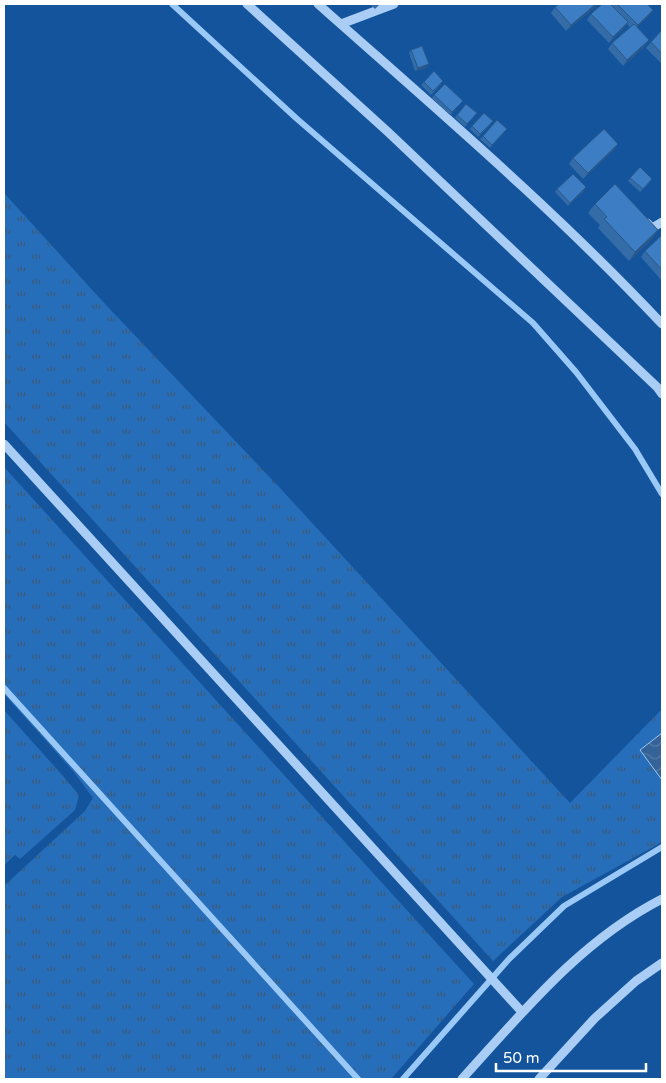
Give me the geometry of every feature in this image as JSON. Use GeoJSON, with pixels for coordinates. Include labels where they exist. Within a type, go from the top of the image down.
{"type":"FeatureCollection","features":[{"type":"Feature","properties":{"kind":"street"},"geometry":{"type":"LineString","coordinates":[[247,4],[388,132],[657,386],[662,394]]}},
{"type":"Feature","properties":{"kind":"street"},"geometry":{"type":"LineString","coordinates":[[318,4],[497,162],[624,283],[662,324]]}},
{"type":"Feature","properties":{"kind":"street"},"geometry":{"type":"LineString","coordinates":[[341,24],[394,4]]}},
{"type":"Feature","properties":{"kind":"street"},"geometry":{"type":"LineString","coordinates":[[640,214],[652,228],[662,222]]}},
{"type":"Feature","properties":{"kind":"street"},"geometry":{"type":"LineString","coordinates":[[4,444],[522,1012]]}},
{"type":"Feature","properties":{"kind":"street"},"geometry":{"type":"LineString","coordinates":[[462,1079],[546,985],[584,951],[639,910],[662,899]]}},
{"type":"Feature","properties":{"kind":"street"},"geometry":{"type":"LineString","coordinates":[[539,1079],[595,1018],[636,981],[662,963]]}},
{"type":"Feature","properties":{"kind":"green space"},"geometry":{"type":"Polygon","coordinates":[[[4,193],[106,305],[279,487],[570,803],[662,709],[662,733],[640,750],[662,780],[662,841],[562,897],[493,961],[4,422],[4,193]]]}},
{"type":"Feature","properties":{"kind":"green space"},"geometry":{"type":"Polygon","coordinates":[[[4,467],[474,984],[391,1079],[4,1079],[4,886],[85,811],[93,798],[73,771],[4,694],[4,467]]]}},
{"type":"Feature","properties":{"kind":"green space"},"geometry":{"type":"Polygon","coordinates":[[[4,710],[79,795],[75,810],[20,859],[15,855],[4,865],[4,710]]]}},
{"type":"Feature","properties":{"kind":"water"},"geometry":{"type":"Polygon","coordinates":[[[662,733],[662,780],[640,750],[662,733]]]}},
{"type":"Feature","properties":{"kind":"building"},"geometry":{"type":"Polygon","coordinates":[[[559,4],[596,4],[571,25],[555,7],[559,4]]]}},
{"type":"Feature","properties":{"kind":"building"},"geometry":{"type":"Polygon","coordinates":[[[602,4],[610,4],[628,22],[613,37],[591,14],[602,4]]]}},
{"type":"Feature","properties":{"kind":"building"},"geometry":{"type":"Polygon","coordinates":[[[617,4],[647,4],[653,10],[638,25],[617,4]]]}},
{"type":"Feature","properties":{"kind":"building"},"geometry":{"type":"Polygon","coordinates":[[[634,24],[649,40],[627,60],[612,43],[634,24]]]}},
{"type":"Feature","properties":{"kind":"building"},"geometry":{"type":"Polygon","coordinates":[[[662,30],[662,54],[651,42],[662,30]]]}},
{"type":"Feature","properties":{"kind":"building"},"geometry":{"type":"Polygon","coordinates":[[[422,46],[429,64],[418,68],[411,50],[422,46]]]}},
{"type":"Feature","properties":{"kind":"building"},"geometry":{"type":"Polygon","coordinates":[[[434,71],[443,81],[433,91],[424,82],[434,71]]]}},
{"type":"Feature","properties":{"kind":"building"},"geometry":{"type":"Polygon","coordinates":[[[445,84],[463,101],[452,112],[434,95],[445,84]]]}},
{"type":"Feature","properties":{"kind":"building"},"geometry":{"type":"Polygon","coordinates":[[[466,104],[477,113],[467,124],[457,115],[466,104]]]}},
{"type":"Feature","properties":{"kind":"building"},"geometry":{"type":"Polygon","coordinates":[[[484,113],[493,121],[480,134],[472,126],[484,113]]]}},
{"type":"Feature","properties":{"kind":"building"},"geometry":{"type":"Polygon","coordinates":[[[497,120],[507,129],[492,145],[483,136],[497,120]]]}},
{"type":"Feature","properties":{"kind":"building"},"geometry":{"type":"Polygon","coordinates":[[[604,129],[618,144],[588,173],[573,158],[604,129]]]}},
{"type":"Feature","properties":{"kind":"building"},"geometry":{"type":"Polygon","coordinates":[[[640,167],[652,179],[643,189],[630,178],[640,167]]]}},
{"type":"Feature","properties":{"kind":"building"},"geometry":{"type":"Polygon","coordinates":[[[573,174],[586,187],[570,203],[557,189],[573,174]]]}},
{"type":"Feature","properties":{"kind":"building"},"geometry":{"type":"Polygon","coordinates":[[[615,184],[658,230],[635,252],[604,219],[607,217],[595,204],[615,184]]]}},
{"type":"Feature","properties":{"kind":"building"},"geometry":{"type":"Polygon","coordinates":[[[662,235],[662,270],[645,251],[662,235]]]}},
{"type":"Feature","properties":{"kind":"waterway"},"geometry":{"type":"LineString","coordinates":[[172,4],[296,118],[533,323],[576,372],[635,449],[662,494]]}},
{"type":"Feature","properties":{"kind":"waterway"},"geometry":{"type":"LineString","coordinates":[[4,688],[358,1079]]}},
{"type":"Feature","properties":{"kind":"waterway"},"geometry":{"type":"LineString","coordinates":[[403,1079],[509,959],[564,906],[662,847]]}}]}
